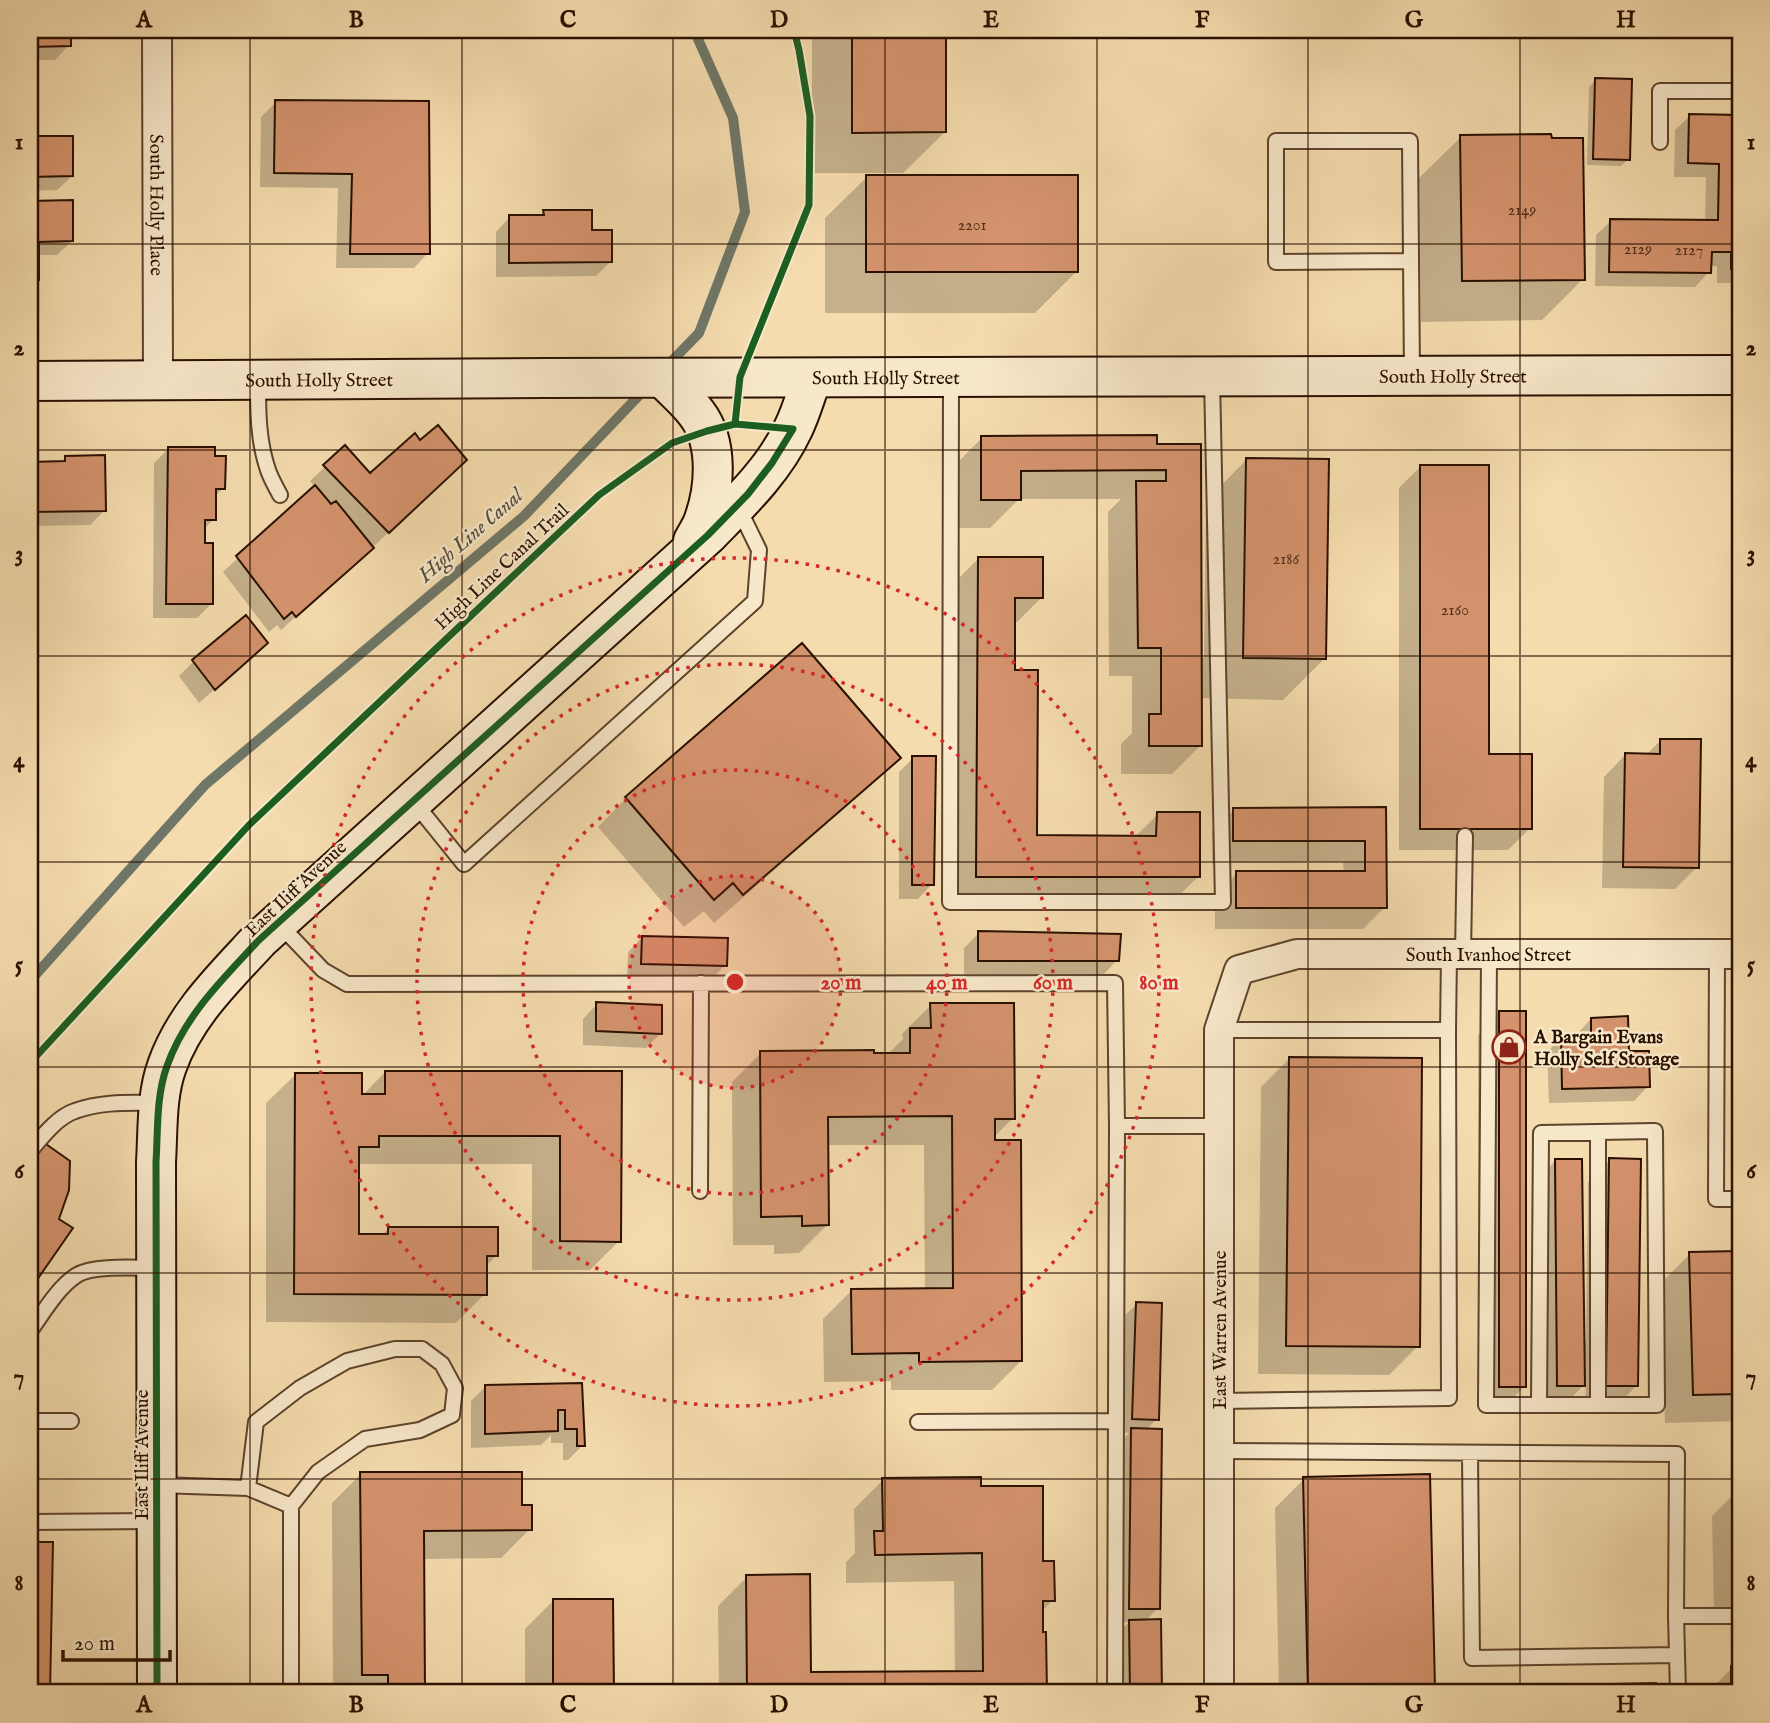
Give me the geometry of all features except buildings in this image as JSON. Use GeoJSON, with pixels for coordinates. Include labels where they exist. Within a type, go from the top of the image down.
{"type":"FeatureCollection","features":[{"type":"Feature","properties":{"kind":"street","name":"South Holly Place"},"geometry":{"type":"LineString","coordinates":[[157,30],[158,380]]}},
{"type":"Feature","properties":{"kind":"street","name":"South Holly Street"},"geometry":{"type":"LineString","coordinates":[[30,381],[1740,375]]}},
{"type":"Feature","properties":{"kind":"street"},"geometry":{"type":"LineString","coordinates":[[661,378],[698,415],[707,431],[710,448],[710,495],[703,522],[686,554]]}},
{"type":"Feature","properties":{"kind":"street","name":"East Iliff Avenue"},"geometry":{"type":"LineString","coordinates":[[157,1693],[156,1162],[159,1103],[166,1067],[180,1035],[202,1002],[259,940],[738,505],[772,463],[793,429],[812,378]]}},
{"type":"Feature","properties":{"kind":"street","name":"South Ivanhoe Street"},"geometry":{"type":"LineString","coordinates":[[1239,970],[1297,954],[1729,954]]}},
{"type":"Feature","properties":{"kind":"street","name":"East Warren Avenue"},"geometry":{"type":"LineString","coordinates":[[1219,1693],[1219,1030],[1239,970]]}},
{"type":"Feature","properties":{"kind":"lane"},"geometry":{"type":"LineString","coordinates":[[1660,142],[1660,91],[1740,91]]}},
{"type":"Feature","properties":{"kind":"lane"},"geometry":{"type":"LineString","coordinates":[[1410,261],[1276,262],[1276,141],[1410,141],[1412,376]]}},
{"type":"Feature","properties":{"kind":"lane"},"geometry":{"type":"LineString","coordinates":[[951,377],[950,902],[1223,902],[1212,377]]}},
{"type":"Feature","properties":{"kind":"lane"},"geometry":{"type":"LineString","coordinates":[[258,380],[258,421],[262,449],[280,495]]}},
{"type":"Feature","properties":{"kind":"lane"},"geometry":{"type":"LineString","coordinates":[[413,801],[464,864],[755,601],[759,550],[738,505]]}},
{"type":"Feature","properties":{"kind":"lane"},"geometry":{"type":"LineString","coordinates":[[1465,836],[1467,954],[1486,1405],[1539,1405],[1657,1405],[1655,1131],[1541,1133],[1539,1405]]}},
{"type":"Feature","properties":{"kind":"lane"},"geometry":{"type":"LineString","coordinates":[[278,923],[323,970],[347,984],[1115,983],[1115,1693]]}},
{"type":"Feature","properties":{"kind":"lane"},"geometry":{"type":"LineString","coordinates":[[1219,1401],[1449,1398],[1448,1031],[1467,954]]}},
{"type":"Feature","properties":{"kind":"lane"},"geometry":{"type":"LineString","coordinates":[[1729,954],[1716,1199],[1740,1199]]}},
{"type":"Feature","properties":{"kind":"lane"},"geometry":{"type":"LineString","coordinates":[[701,983],[701,1191]]}},
{"type":"Feature","properties":{"kind":"lane"},"geometry":{"type":"LineString","coordinates":[[1219,1030],[1448,1031]]}},
{"type":"Feature","properties":{"kind":"lane"},"geometry":{"type":"LineString","coordinates":[[30,1152],[58,1122],[73,1111],[112,1102],[159,1103]]}},
{"type":"Feature","properties":{"kind":"lane"},"geometry":{"type":"LineString","coordinates":[[1117,1126],[1219,1125]]}},
{"type":"Feature","properties":{"kind":"lane"},"geometry":{"type":"LineString","coordinates":[[1598,1132],[1598,1405]]}},
{"type":"Feature","properties":{"kind":"lane"},"geometry":{"type":"LineString","coordinates":[[30,1331],[60,1290],[79,1274],[104,1269],[156,1268]]}},
{"type":"Feature","properties":{"kind":"lane"},"geometry":{"type":"LineString","coordinates":[[248,1488],[256,1422],[300,1388],[347,1362],[395,1349],[422,1349],[442,1364],[455,1388],[452,1415],[420,1430],[365,1439],[318,1472],[291,1506],[291,1693]]}},
{"type":"Feature","properties":{"kind":"lane"},"geometry":{"type":"LineString","coordinates":[[30,1422],[71,1420]]}},
{"type":"Feature","properties":{"kind":"lane"},"geometry":{"type":"LineString","coordinates":[[918,1422],[1116,1421]]}},
{"type":"Feature","properties":{"kind":"lane"},"geometry":{"type":"LineString","coordinates":[[1219,1451],[1677,1454],[1678,1693]]}},
{"type":"Feature","properties":{"kind":"lane"},"geometry":{"type":"LineString","coordinates":[[1470,1453],[1472,1658],[1677,1655]]}},
{"type":"Feature","properties":{"kind":"lane"},"geometry":{"type":"LineString","coordinates":[[30,1522],[248,1488],[291,1506]]}},
{"type":"Feature","properties":{"kind":"lane"},"geometry":{"type":"LineString","coordinates":[[1676,1616],[1740,1616]]}},
{"type":"Feature","properties":{"kind":"waterway","name":"High Line Canal"},"geometry":{"type":"LineString","coordinates":[[666,367],[699,333],[745,212],[733,118],[694,30]]}},
{"type":"Feature","properties":{"kind":"waterway","name":"High Line Canal"},"geometry":{"type":"LineString","coordinates":[[30,981],[205,785],[524,516],[648,386]]}},
{"type":"Feature","properties":{"kind":"cycle path"},"geometry":{"type":"LineString","coordinates":[[735,424],[740,377],[809,205],[810,116],[794,30]]}},
{"type":"Feature","properties":{"kind":"cycle path","name":"High Line Canal Trail"},"geometry":{"type":"LineString","coordinates":[[30,1063],[249,825],[599,495],[672,443],[707,431],[735,424],[793,429],[748,494],[708,535],[259,940],[206,998],[184,1030],[163,1077],[156,1162],[157,1693]]}},
{"type":"Feature","properties":{"kind":"place","name":"A Bargain Evans Holly Self Storage"},"geometry":{"type":"Point","coordinates":[1509,1047]}}]}
